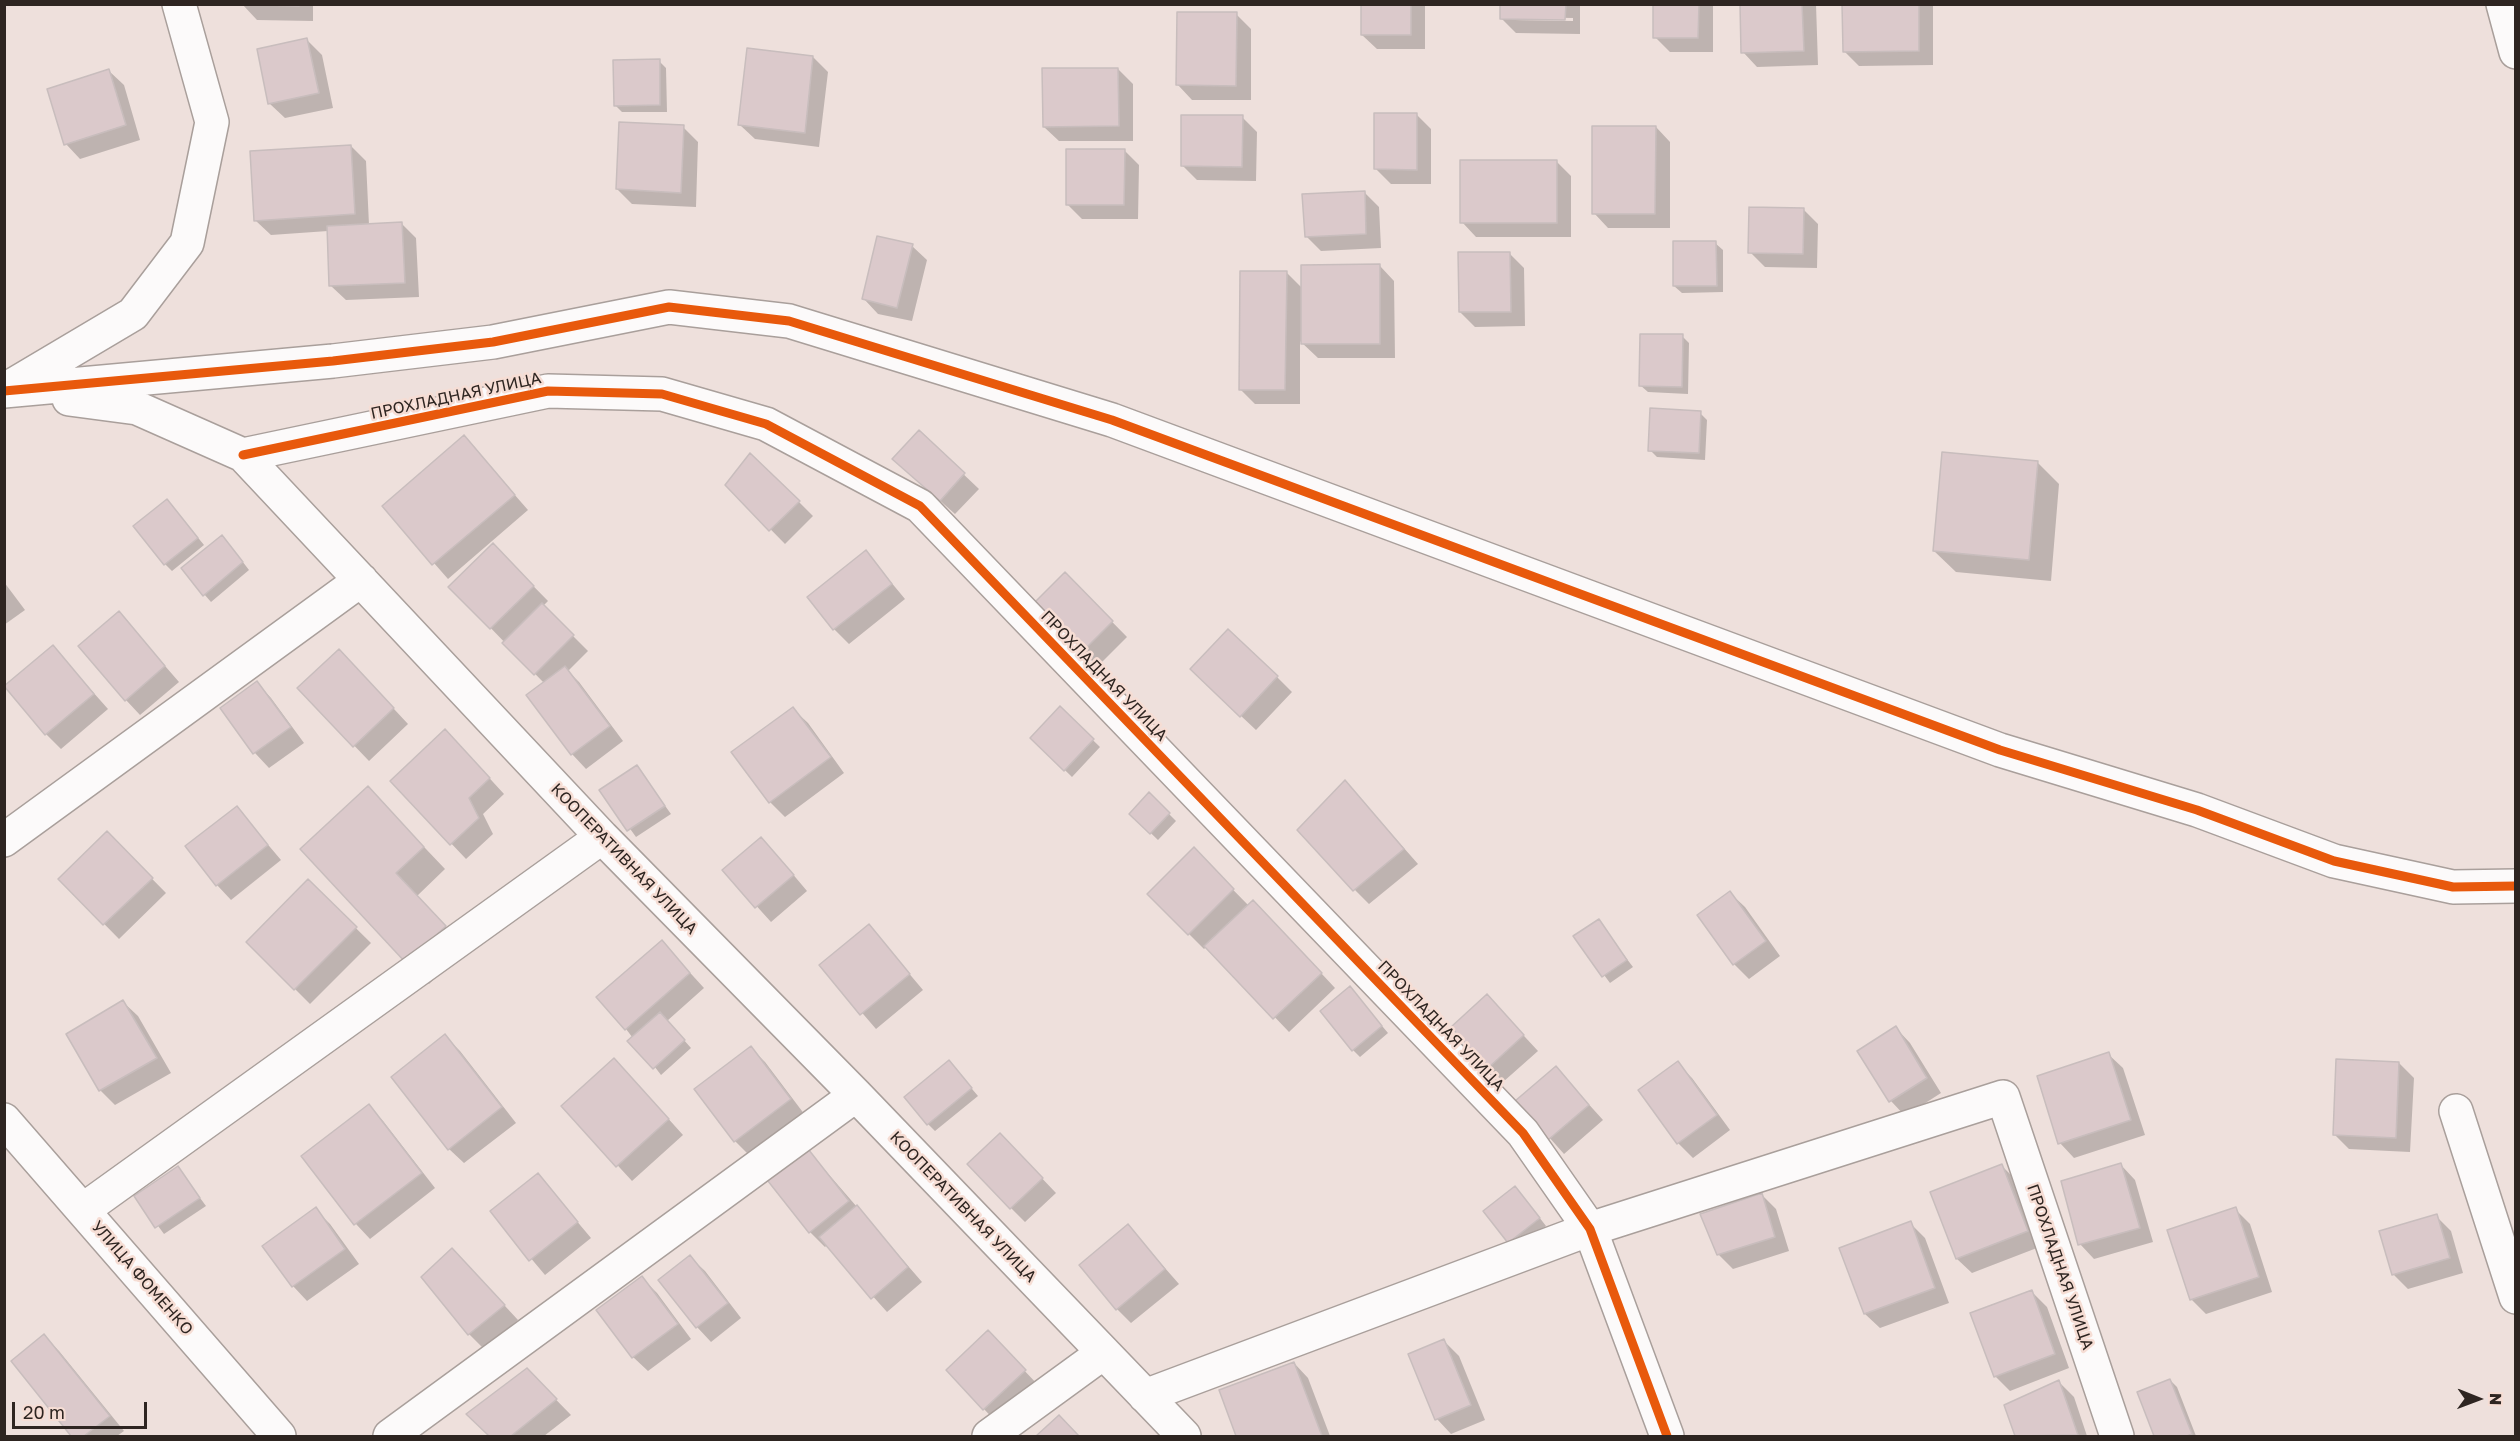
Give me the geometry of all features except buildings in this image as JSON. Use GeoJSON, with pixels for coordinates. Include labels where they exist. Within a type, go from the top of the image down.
{"type":"FeatureCollection","features":[{"type":"Feature","properties":{"kind":"street"},"geometry":{"type":"LineString","coordinates":[[4,391],[133,314],[187,243],[212,123],[179,4]]}},
{"type":"Feature","properties":{"kind":"street"},"geometry":{"type":"LineString","coordinates":[[2503,4],[2516,52]]}},
{"type":"Feature","properties":{"kind":"street"},"geometry":{"type":"LineString","coordinates":[[4,391],[333,362],[493,342],[669,307],[789,321],[1112,420],[2000,750],[2197,810],[2334,861],[2453,887],[2516,886]]}},
{"type":"Feature","properties":{"kind":"street","name":"КООПЕРАТИВНАЯ УЛИЦА"},"geometry":{"type":"LineString","coordinates":[[4,391],[137,408],[243,455],[602,837],[856,1095],[1184,1437]]}},
{"type":"Feature","properties":{"kind":"street","name":"ПРОХЛАДНАЯ УЛИЦА"},"geometry":{"type":"LineString","coordinates":[[243,455],[548,391],[662,394],[766,424],[920,506],[1522,1133],[1590,1228],[1667,1437]]}},
{"type":"Feature","properties":{"kind":"street"},"geometry":{"type":"LineString","coordinates":[[4,840],[361,580]]}},
{"type":"Feature","properties":{"kind":"street"},"geometry":{"type":"LineString","coordinates":[[83,1210],[602,837]]}},
{"type":"Feature","properties":{"kind":"street"},"geometry":{"type":"LineString","coordinates":[[390,1437],[856,1095]]}},
{"type":"Feature","properties":{"kind":"street","name":"ПРОХЛАДНАЯ УЛИЦА"},"geometry":{"type":"LineString","coordinates":[[1590,1228],[2003,1097],[2117,1437]]}},
{"type":"Feature","properties":{"kind":"street"},"geometry":{"type":"LineString","coordinates":[[2456,1111],[2516,1297]]}},
{"type":"Feature","properties":{"kind":"street","name":"УЛИЦА ФОМЕНКО"},"geometry":{"type":"LineString","coordinates":[[4,1120],[279,1437]]}},
{"type":"Feature","properties":{"kind":"street"},"geometry":{"type":"LineString","coordinates":[[1145,1396],[1590,1228]]}},
{"type":"Feature","properties":{"kind":"street"},"geometry":{"type":"LineString","coordinates":[[989,1437],[1103,1353]]}},
{"type":"Feature","properties":{"kind":"cycle path"},"geometry":{"type":"LineString","coordinates":[[4,391],[333,361],[493,342],[669,307],[789,321],[1112,420],[2000,750],[2197,810],[2334,861],[2453,887],[2516,886]]}},
{"type":"Feature","properties":{"kind":"cycle path"},"geometry":{"type":"LineString","coordinates":[[243,455],[548,391],[662,394],[766,424],[920,506],[1523,1133],[1590,1229],[1667,1436]]}}]}
